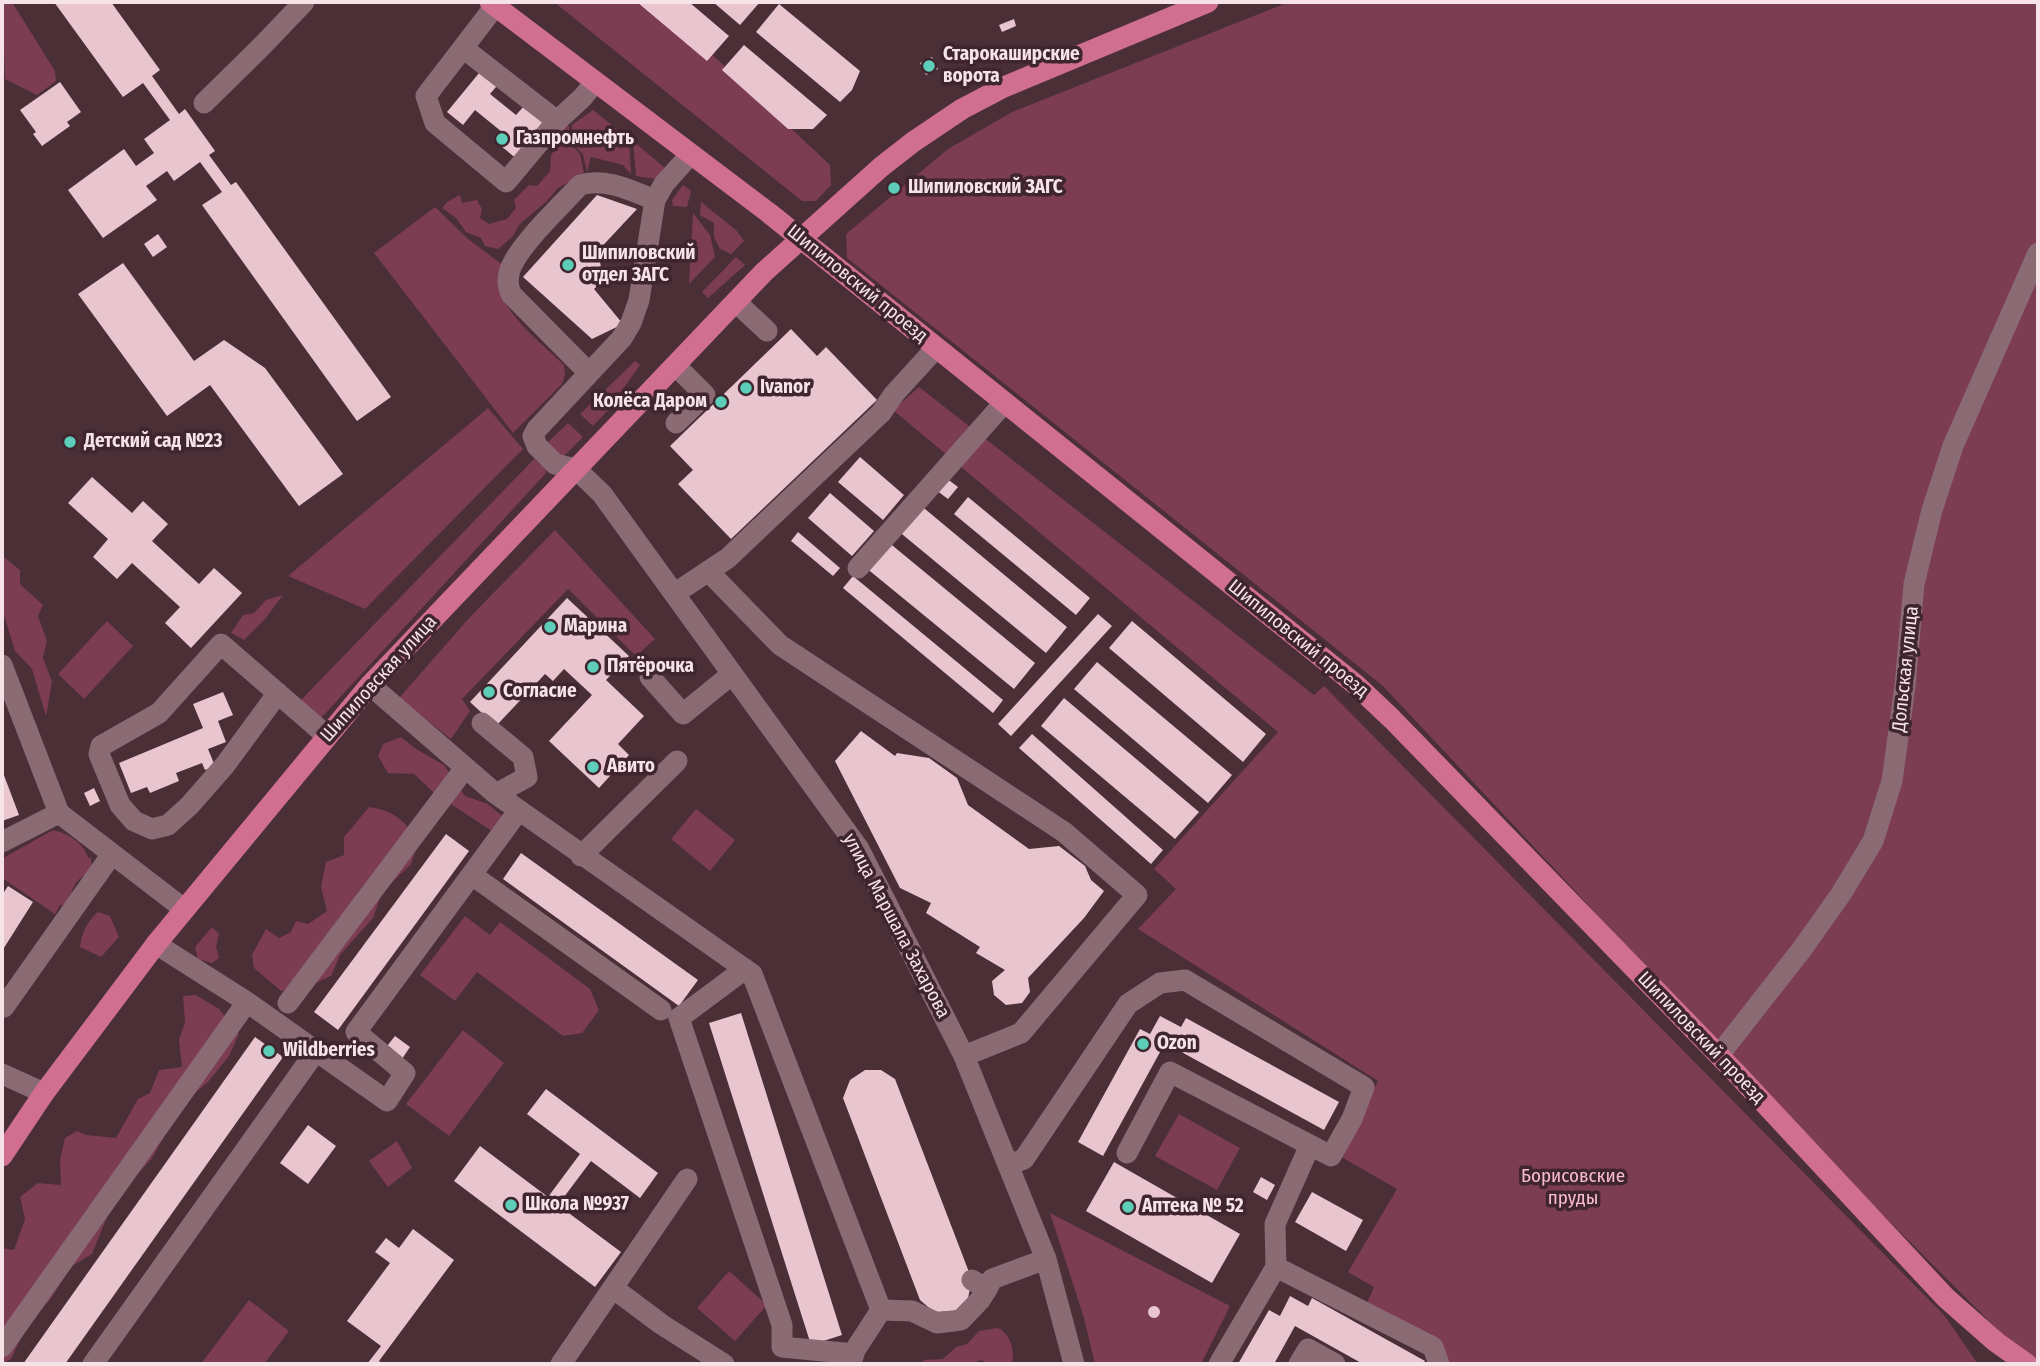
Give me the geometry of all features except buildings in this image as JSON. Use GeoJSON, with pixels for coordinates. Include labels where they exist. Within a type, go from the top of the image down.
{"type":"FeatureCollection","features":[{"type":"Feature","properties":{"kind":"main road","name":"Шипиловская улица"},"geometry":{"type":"LineString","coordinates":[[2,1156],[44,1093],[156,944],[370,685],[764,272],[881,167],[962,109],[1004,87],[1208,2]]}},
{"type":"Feature","properties":{"kind":"main road","name":"Шипиловский проезд"},"geometry":{"type":"LineString","coordinates":[[493,4],[769,213],[1355,684],[1719,1055],[1946,1298],[1996,1342],[2027,1364]]}},
{"type":"Feature","properties":{"kind":"street"},"geometry":{"type":"LineString","coordinates":[[204,103],[304,2]]}},
{"type":"Feature","properties":{"kind":"street"},"geometry":{"type":"LineString","coordinates":[[493,4],[426,96],[435,123],[506,181],[557,121],[595,82]]}},
{"type":"Feature","properties":{"kind":"street"},"geometry":{"type":"LineString","coordinates":[[463,48],[557,121]]}},
{"type":"Feature","properties":{"kind":"street"},"geometry":{"type":"LineString","coordinates":[[655,200],[606,183],[592,181],[580,185],[524,247],[511,267],[508,285],[511,294],[589,373],[622,338],[631,323],[639,300],[655,200],[664,184],[690,155]]}},
{"type":"Feature","properties":{"kind":"street","name":"Дольская улица"},"geometry":{"type":"LineString","coordinates":[[1719,1055],[1802,949],[1841,894],[1873,841],[1892,781],[1900,731],[1914,584],[1932,510],[1953,446],[2038,253]]}},
{"type":"Feature","properties":{"kind":"street"},"geometry":{"type":"LineString","coordinates":[[736,302],[768,331]]}},
{"type":"Feature","properties":{"kind":"street"},"geometry":{"type":"LineString","coordinates":[[674,594],[728,558],[881,413],[894,394],[936,348]]}},
{"type":"Feature","properties":{"kind":"street"},"geometry":{"type":"LineString","coordinates":[[676,366],[705,396],[676,423]]}},
{"type":"Feature","properties":{"kind":"street","name":"улица Маршала Захарова"},"geometry":{"type":"LineString","coordinates":[[589,373],[533,436],[533,442],[555,464],[576,469],[602,494],[859,849],[964,1055],[1046,1259],[1074,1364]]}},
{"type":"Feature","properties":{"kind":"street"},"geometry":{"type":"LineString","coordinates":[[858,568],[1004,403]]}},
{"type":"Feature","properties":{"kind":"street"},"geometry":{"type":"LineString","coordinates":[[708,571],[780,645],[1064,832],[1137,895],[1021,1032],[964,1055]]}},
{"type":"Feature","properties":{"kind":"street"},"geometry":{"type":"LineString","coordinates":[[278,693],[225,765],[190,806],[168,825],[152,829],[134,821],[120,805],[99,754],[101,746],[159,713],[222,644],[263,673],[278,693],[327,736]]}},
{"type":"Feature","properties":{"kind":"street"},"geometry":{"type":"LineString","coordinates":[[2,665],[60,813],[184,909]]}},
{"type":"Feature","properties":{"kind":"street"},"geometry":{"type":"LineString","coordinates":[[650,677],[683,714],[732,674]]}},
{"type":"Feature","properties":{"kind":"street"},"geometry":{"type":"LineString","coordinates":[[370,685],[496,794],[752,974],[881,1310]]}},
{"type":"Feature","properties":{"kind":"street"},"geometry":{"type":"LineString","coordinates":[[482,723],[523,757],[527,777],[496,794]]}},
{"type":"Feature","properties":{"kind":"street"},"geometry":{"type":"LineString","coordinates":[[581,856],[677,761]]}},
{"type":"Feature","properties":{"kind":"street"},"geometry":{"type":"LineString","coordinates":[[288,1003],[465,768]]}},
{"type":"Feature","properties":{"kind":"street"},"geometry":{"type":"LineString","coordinates":[[156,944],[247,1002],[387,1101],[405,1073],[356,1032],[519,810]]}},
{"type":"Feature","properties":{"kind":"street"},"geometry":{"type":"LineString","coordinates":[[2,842],[60,813]]}},
{"type":"Feature","properties":{"kind":"street"},"geometry":{"type":"LineString","coordinates":[[2,1006],[4,1007],[112,853]]}},
{"type":"Feature","properties":{"kind":"street"},"geometry":{"type":"LineString","coordinates":[[472,874],[661,1010]]}},
{"type":"Feature","properties":{"kind":"street"},"geometry":{"type":"LineString","coordinates":[[745,969],[679,1018],[782,1325],[782,1347],[770,1364]]}},
{"type":"Feature","properties":{"kind":"street"},"geometry":{"type":"LineString","coordinates":[[1009,1165],[1024,1159],[1128,1004],[1160,983],[1185,980],[1364,1087],[1352,1119],[1331,1156],[1170,1072],[1127,1153]]}},
{"type":"Feature","properties":{"kind":"street"},"geometry":{"type":"LineString","coordinates":[[2,1347],[247,1002]]}},
{"type":"Feature","properties":{"kind":"street"},"geometry":{"type":"LineString","coordinates":[[93,1364],[316,1051]]}},
{"type":"Feature","properties":{"kind":"street"},"geometry":{"type":"LineString","coordinates":[[2,1074],[44,1093]]}},
{"type":"Feature","properties":{"kind":"street"},"geometry":{"type":"LineString","coordinates":[[1219,1364],[1276,1267],[1275,1224],[1310,1146]]}},
{"type":"Feature","properties":{"kind":"street"},"geometry":{"type":"LineString","coordinates":[[561,1364],[687,1180]]}},
{"type":"Feature","properties":{"kind":"street"},"geometry":{"type":"LineString","coordinates":[[881,1310],[912,1311],[937,1323],[961,1320],[980,1300],[980,1284],[1046,1259]]}},
{"type":"Feature","properties":{"kind":"street"},"geometry":{"type":"LineString","coordinates":[[1276,1267],[1433,1347],[1439,1364]]}},
{"type":"Feature","properties":{"kind":"street"},"geometry":{"type":"LineString","coordinates":[[613,1289],[661,1324],[724,1364]]}},
{"type":"Feature","properties":{"kind":"street"},"geometry":{"type":"LineString","coordinates":[[782,1347],[850,1361],[881,1310]]}},
{"type":"Feature","properties":{"kind":"street"},"geometry":{"type":"LineString","coordinates":[[1299,1364],[1308,1349],[1335,1364]]}},
{"type":"Feature","properties":{"kind":"green space"},"geometry":{"type":"Polygon","coordinates":[[[2,2],[12,2],[55,71],[56,81],[37,95],[5,79],[2,2]]]}},
{"type":"Feature","properties":{"kind":"green space"},"geometry":{"type":"Polygon","coordinates":[[[554,2],[656,2],[830,165],[831,185],[816,201],[802,201],[554,2]]]}},
{"type":"Feature","properties":{"kind":"green space"},"geometry":{"type":"Polygon","coordinates":[[[1289,2],[2038,2],[2038,1362],[2009,1341],[1729,1061],[1579,895],[1383,686],[847,258],[846,234],[948,149],[1012,112],[1289,2]]]}},
{"type":"Feature","properties":{"kind":"green space"},"geometry":{"type":"Polygon","coordinates":[[[593,110],[629,139],[631,174],[623,165],[591,157],[587,172],[583,154],[571,142],[572,125],[593,110]]]}},
{"type":"Feature","properties":{"kind":"green space"},"geometry":{"type":"Polygon","coordinates":[[[559,124],[569,126],[569,142],[580,154],[584,173],[557,189],[498,249],[485,246],[481,238],[466,232],[456,218],[442,208],[460,195],[462,203],[477,200],[482,209],[480,218],[489,224],[507,219],[516,208],[514,200],[529,185],[537,186],[550,171],[551,155],[560,143],[556,129],[559,124]]]}},
{"type":"Feature","properties":{"kind":"green space"},"geometry":{"type":"Polygon","coordinates":[[[633,141],[665,168],[656,179],[636,176],[633,141]]]}},
{"type":"Feature","properties":{"kind":"green space"},"geometry":{"type":"Polygon","coordinates":[[[683,185],[691,191],[687,207],[673,206],[672,200],[683,185]]]}},
{"type":"Feature","properties":{"kind":"green space"},"geometry":{"type":"Polygon","coordinates":[[[701,202],[737,231],[744,241],[731,254],[720,249],[714,237],[714,223],[700,215],[701,202]]]}},
{"type":"Feature","properties":{"kind":"green space"},"geometry":{"type":"Polygon","coordinates":[[[435,207],[468,239],[504,266],[499,282],[506,304],[524,327],[564,365],[562,384],[513,433],[374,253],[435,207]]]}},
{"type":"Feature","properties":{"kind":"green space"},"geometry":{"type":"Polygon","coordinates":[[[693,213],[710,235],[715,257],[689,284],[693,213]]]}},
{"type":"Feature","properties":{"kind":"green space"},"geometry":{"type":"Polygon","coordinates":[[[736,257],[745,265],[708,298],[702,292],[736,257]]]}},
{"type":"Feature","properties":{"kind":"green space"},"geometry":{"type":"Polygon","coordinates":[[[635,361],[640,365],[608,410],[593,426],[580,414],[635,361]]]}},
{"type":"Feature","properties":{"kind":"green space","name":"Борисовские пруды"},"geometry":{"type":"Polygon","coordinates":[[[919,387],[1314,695],[1324,686],[1944,1315],[1978,1364],[1445,1364],[1366,1305],[1374,1287],[1348,1272],[1397,1189],[1338,1155],[1378,1081],[1138,929],[1176,889],[1154,869],[1278,732],[893,410],[919,387]]]}},
{"type":"Feature","properties":{"kind":"green space"},"geometry":{"type":"Polygon","coordinates":[[[488,408],[523,449],[365,609],[288,576],[488,408]]]}},
{"type":"Feature","properties":{"kind":"green space"},"geometry":{"type":"Polygon","coordinates":[[[568,423],[583,437],[564,456],[560,456],[547,443],[568,423]]]}},
{"type":"Feature","properties":{"kind":"green space"},"geometry":{"type":"Polygon","coordinates":[[[534,459],[545,468],[546,473],[322,717],[318,717],[300,701],[534,459]]]}},
{"type":"Feature","properties":{"kind":"green space"},"geometry":{"type":"Polygon","coordinates":[[[555,530],[655,639],[636,656],[568,589],[462,699],[470,711],[451,739],[399,698],[470,617],[555,530]]]}},
{"type":"Feature","properties":{"kind":"green space"},"geometry":{"type":"Polygon","coordinates":[[[4,557],[20,570],[20,584],[43,605],[38,616],[47,641],[43,658],[52,682],[46,716],[32,669],[15,651],[2,609],[4,557]]]}},
{"type":"Feature","properties":{"kind":"green space"},"geometry":{"type":"Polygon","coordinates":[[[283,595],[265,619],[244,640],[231,633],[243,615],[254,613],[266,600],[283,595]]]}},
{"type":"Feature","properties":{"kind":"green space"},"geometry":{"type":"Polygon","coordinates":[[[107,621],[133,646],[84,699],[58,674],[107,621]]]}},
{"type":"Feature","properties":{"kind":"green space"},"geometry":{"type":"Polygon","coordinates":[[[401,737],[444,765],[465,796],[488,804],[502,816],[495,833],[434,793],[414,774],[388,773],[378,756],[383,744],[401,737]]]}},
{"type":"Feature","properties":{"kind":"green space"},"geometry":{"type":"Polygon","coordinates":[[[369,807],[386,811],[398,818],[419,841],[411,864],[382,892],[373,918],[340,955],[331,976],[311,985],[281,991],[254,968],[252,955],[266,929],[279,938],[291,932],[296,921],[308,924],[327,911],[321,887],[326,862],[344,855],[344,837],[369,807]]]}},
{"type":"Feature","properties":{"kind":"green space"},"geometry":{"type":"Polygon","coordinates":[[[696,809],[735,840],[710,871],[671,839],[696,809]]]}},
{"type":"Feature","properties":{"kind":"green space"},"geometry":{"type":"Polygon","coordinates":[[[53,830],[79,843],[88,858],[91,857],[92,872],[77,881],[68,906],[60,905],[55,914],[2,878],[2,861],[5,857],[53,830]]]}},
{"type":"Feature","properties":{"kind":"green space"},"geometry":{"type":"Polygon","coordinates":[[[98,912],[110,916],[119,937],[101,957],[80,947],[85,928],[98,912]]]}},
{"type":"Feature","properties":{"kind":"green space"},"geometry":{"type":"Polygon","coordinates":[[[465,916],[490,935],[500,922],[590,989],[599,1010],[582,1033],[563,1036],[477,972],[455,1001],[420,975],[465,916]]]}},
{"type":"Feature","properties":{"kind":"green space"},"geometry":{"type":"Polygon","coordinates":[[[212,927],[219,934],[216,947],[219,958],[212,963],[198,959],[195,947],[212,927]]]}},
{"type":"Feature","properties":{"kind":"green space"},"geometry":{"type":"Polygon","coordinates":[[[196,995],[219,1009],[239,1034],[229,1056],[208,1082],[182,1104],[152,1158],[113,1202],[92,1254],[72,1266],[49,1301],[27,1325],[11,1359],[2,1364],[2,1248],[14,1250],[25,1219],[20,1197],[38,1183],[61,1185],[60,1160],[65,1138],[77,1131],[86,1135],[116,1138],[138,1099],[150,1093],[159,1070],[182,1067],[179,1040],[185,1022],[183,996],[196,995]]]}},
{"type":"Feature","properties":{"kind":"green space"},"geometry":{"type":"Polygon","coordinates":[[[463,1030],[504,1063],[449,1136],[406,1104],[463,1030]]]}},
{"type":"Feature","properties":{"kind":"green space"},"geometry":{"type":"Polygon","coordinates":[[[1179,1114],[1240,1148],[1217,1190],[1155,1156],[1179,1114]]]}},
{"type":"Feature","properties":{"kind":"green space"},"geometry":{"type":"Polygon","coordinates":[[[397,1141],[412,1168],[388,1187],[369,1161],[397,1141]]]}},
{"type":"Feature","properties":{"kind":"green space"},"geometry":{"type":"Polygon","coordinates":[[[1050,1213],[1230,1306],[1201,1364],[1095,1364],[1084,1318],[1050,1213]]]}},
{"type":"Feature","properties":{"kind":"green space"},"geometry":{"type":"Polygon","coordinates":[[[729,1271],[767,1305],[735,1341],[697,1308],[729,1271]]]}},
{"type":"Feature","properties":{"kind":"green space"},"geometry":{"type":"Polygon","coordinates":[[[249,1300],[289,1331],[264,1364],[201,1364],[249,1300]]]}},
{"type":"Feature","properties":{"kind":"green space"},"geometry":{"type":"Polygon","coordinates":[[[998,1328],[1006,1334],[1011,1344],[1012,1364],[984,1364],[984,1361],[979,1360],[975,1364],[917,1364],[925,1360],[943,1359],[956,1347],[967,1344],[979,1331],[998,1328]]]}},
{"type":"Feature","properties":{"kind":"place","name":"Старокаширские ворота"},"geometry":{"type":"Point","coordinates":[929,66]}},
{"type":"Feature","properties":{"kind":"place","name":"Газпромнефть"},"geometry":{"type":"Point","coordinates":[502,139]}},
{"type":"Feature","properties":{"kind":"place","name":"Шипиловский ЗАГС"},"geometry":{"type":"Point","coordinates":[894,188]}},
{"type":"Feature","properties":{"kind":"place","name":"Шипиловский отдел ЗАГС"},"geometry":{"type":"Point","coordinates":[568,265]}},
{"type":"Feature","properties":{"kind":"place","name":"Ivanor"},"geometry":{"type":"Point","coordinates":[746,388]}},
{"type":"Feature","properties":{"kind":"place","name":"Колёса Даром"},"geometry":{"type":"Point","coordinates":[721,402]}},
{"type":"Feature","properties":{"kind":"place","name":"Детский сад №23"},"geometry":{"type":"Point","coordinates":[70,442]}},
{"type":"Feature","properties":{"kind":"place","name":"Марина"},"geometry":{"type":"Point","coordinates":[550,627]}},
{"type":"Feature","properties":{"kind":"place","name":"Пятёрочка"},"geometry":{"type":"Point","coordinates":[593,667]}},
{"type":"Feature","properties":{"kind":"place","name":"Согласие"},"geometry":{"type":"Point","coordinates":[489,692]}},
{"type":"Feature","properties":{"kind":"place","name":"Авито"},"geometry":{"type":"Point","coordinates":[593,767]}},
{"type":"Feature","properties":{"kind":"place","name":"Ozon"},"geometry":{"type":"Point","coordinates":[1143,1044]}},
{"type":"Feature","properties":{"kind":"place","name":"Wildberries"},"geometry":{"type":"Point","coordinates":[269,1051]}},
{"type":"Feature","properties":{"kind":"place","name":"Школа №937"},"geometry":{"type":"Point","coordinates":[511,1205]}},
{"type":"Feature","properties":{"kind":"place","name":"Аптека № 52"},"geometry":{"type":"Point","coordinates":[1128,1207]}}]}
